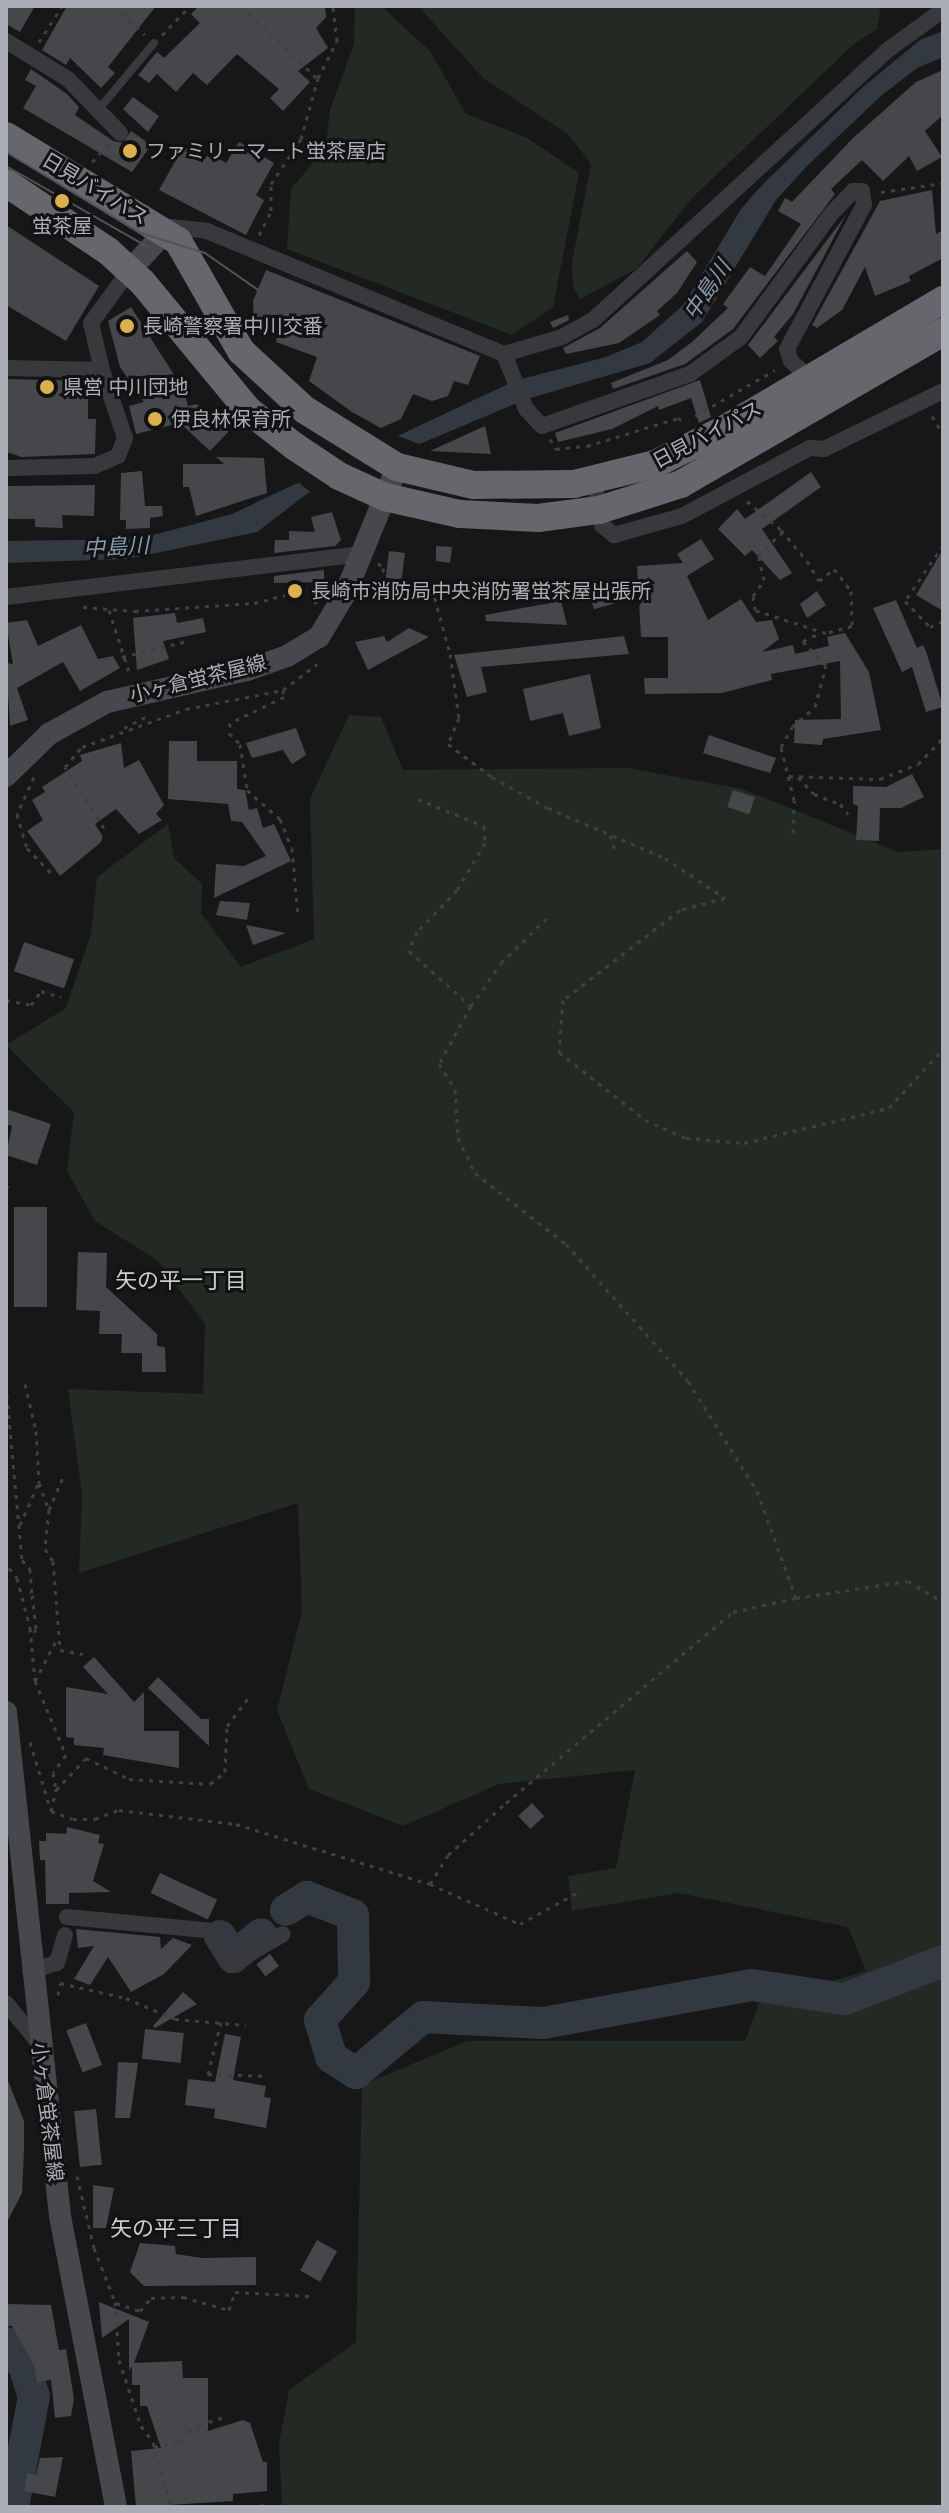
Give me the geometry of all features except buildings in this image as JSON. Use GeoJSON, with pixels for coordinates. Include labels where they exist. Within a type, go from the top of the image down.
{"type":"FeatureCollection","features":[{"type":"Feature","properties":{"kind":"highway","name":"日見バイパス"},"geometry":{"type":"LineString","coordinates":[[6,136],[166,231],[180,244],[224,328],[258,371],[336,433],[397,467],[474,485],[594,481],[631,473],[692,446],[943,300]]}},
{"type":"Feature","properties":{"kind":"highway","name":"日見バイパス"},"geometry":{"type":"LineString","coordinates":[[6,183],[64,219],[129,271],[248,410],[339,476],[385,497],[491,516],[538,518],[599,510],[681,484],[943,332]]}},
{"type":"Feature","properties":{"kind":"highway"},"geometry":{"type":"LineString","coordinates":[[809,378],[838,393]]}},
{"type":"Feature","properties":{"kind":"street"},"geometry":{"type":"LineString","coordinates":[[134,214],[190,233],[207,231],[250,254],[504,354],[562,337],[623,296],[889,49],[943,10]]}},
{"type":"Feature","properties":{"kind":"street"},"geometry":{"type":"LineString","coordinates":[[6,41],[30,55],[99,109],[120,133]]}},
{"type":"Feature","properties":{"kind":"street"},"geometry":{"type":"LineString","coordinates":[[504,354],[526,409],[542,426],[709,364],[741,337],[831,214],[853,191],[865,194],[787,349],[791,361],[809,378]]}},
{"type":"Feature","properties":{"kind":"street"},"geometry":{"type":"LineString","coordinates":[[6,468],[95,466],[118,456],[123,428],[102,370],[91,323],[129,271],[166,231]]}},
{"type":"Feature","properties":{"kind":"street"},"geometry":{"type":"LineString","coordinates":[[6,368],[102,370]]}},
{"type":"Feature","properties":{"kind":"street"},"geometry":{"type":"LineString","coordinates":[[594,481],[602,525],[614,535],[682,516],[810,448],[824,449],[864,432],[943,391]]}},
{"type":"Feature","properties":{"kind":"street","name":"小ヶ倉蛍茶屋線"},"geometry":{"type":"LineString","coordinates":[[6,776],[49,734],[107,702],[247,670],[287,656],[319,637],[369,559],[385,497],[397,467]]}},
{"type":"Feature","properties":{"kind":"street"},"geometry":{"type":"LineString","coordinates":[[6,597],[369,559]]}},
{"type":"Feature","properties":{"kind":"street","name":"小ヶ倉蛍茶屋線"},"geometry":{"type":"LineString","coordinates":[[6,1712],[30,1971],[60,2216],[116,2507]]}},
{"type":"Feature","properties":{"kind":"street"},"geometry":{"type":"LineString","coordinates":[[67,1917],[216,1931],[230,1965],[283,1934]]}},
{"type":"Feature","properties":{"kind":"street"},"geometry":{"type":"LineString","coordinates":[[30,1971],[57,1963],[65,1935]]}},
{"type":"Feature","properties":{"kind":"street"},"geometry":{"type":"LineString","coordinates":[[6,2003],[38,2042]]}},
{"type":"Feature","properties":{"kind":"lane"},"geometry":{"type":"LineString","coordinates":[[99,109],[154,43]]}},
{"type":"Feature","properties":{"kind":"path"},"geometry":{"type":"LineString","coordinates":[[30,55],[62,6]]}},
{"type":"Feature","properties":{"kind":"path"},"geometry":{"type":"LineString","coordinates":[[114,6],[154,43],[190,6]]}},
{"type":"Feature","properties":{"kind":"path"},"geometry":{"type":"LineString","coordinates":[[241,6],[318,78]]}},
{"type":"Feature","properties":{"kind":"path"},"geometry":{"type":"LineString","coordinates":[[250,254],[271,211],[271,184],[301,139],[318,78],[337,41],[333,6]]}},
{"type":"Feature","properties":{"kind":"path"},"geometry":{"type":"LineString","coordinates":[[92,162],[120,133]]}},
{"type":"Feature","properties":{"kind":"path"},"geometry":{"type":"LineString","coordinates":[[865,194],[943,183]]}},
{"type":"Feature","properties":{"kind":"path"},"geometry":{"type":"LineString","coordinates":[[672,430],[773,370]]}},
{"type":"Feature","properties":{"kind":"path"},"geometry":{"type":"LineString","coordinates":[[542,426],[556,449],[587,446],[678,418],[685,422]]}},
{"type":"Feature","properties":{"kind":"path"},"geometry":{"type":"LineString","coordinates":[[752,478],[758,487],[742,497],[783,532],[819,581],[834,569],[851,591],[852,626],[823,632],[803,641],[826,666],[815,707],[783,738],[793,833]]}},
{"type":"Feature","properties":{"kind":"path"},"geometry":{"type":"LineString","coordinates":[[783,532],[758,555],[764,580],[753,596],[755,610],[823,632]]}},
{"type":"Feature","properties":{"kind":"path"},"geometry":{"type":"LineString","coordinates":[[943,545],[905,601],[930,627],[943,621]]}},
{"type":"Feature","properties":{"kind":"path"},"geometry":{"type":"LineString","coordinates":[[369,559],[384,568],[377,588],[383,597],[432,588],[450,654],[459,718],[448,744],[492,777],[610,835],[665,858],[725,898],[680,910],[563,1000],[559,1052],[645,1120],[686,1138],[744,1143],[856,1120],[889,1108],[943,1049]]}},
{"type":"Feature","properties":{"kind":"path"},"geometry":{"type":"LineString","coordinates":[[132,678],[122,657],[109,609],[254,603],[320,586],[316,608]]}},
{"type":"Feature","properties":{"kind":"path"},"geometry":{"type":"LineString","coordinates":[[122,657],[187,641]]}},
{"type":"Feature","properties":{"kind":"path"},"geometry":{"type":"LineString","coordinates":[[104,828],[65,767],[82,747],[186,709],[283,690],[318,662]]}},
{"type":"Feature","properties":{"kind":"path"},"geometry":{"type":"LineString","coordinates":[[283,690],[284,697],[230,723],[229,733],[240,744],[247,790],[280,819],[292,848],[298,916]]}},
{"type":"Feature","properties":{"kind":"path"},"geometry":{"type":"LineString","coordinates":[[6,698],[11,695]]}},
{"type":"Feature","properties":{"kind":"path"},"geometry":{"type":"LineString","coordinates":[[789,776],[880,779],[918,764],[943,738]]}},
{"type":"Feature","properties":{"kind":"path"},"geometry":{"type":"LineString","coordinates":[[33,774],[35,781],[17,814],[27,848],[53,875]]}},
{"type":"Feature","properties":{"kind":"path"},"geometry":{"type":"LineString","coordinates":[[798,777],[814,794],[840,804],[848,814]]}},
{"type":"Feature","properties":{"kind":"path"},"geometry":{"type":"LineString","coordinates":[[418,799],[484,826],[485,843],[457,890],[417,932],[409,951],[471,1006]]}},
{"type":"Feature","properties":{"kind":"path"},"geometry":{"type":"LineString","coordinates":[[610,835],[616,854]]}},
{"type":"Feature","properties":{"kind":"path"},"geometry":{"type":"LineString","coordinates":[[547,918],[501,963],[471,1006],[439,1064],[455,1089],[458,1138],[475,1173],[566,1244],[688,1381],[757,1491],[796,1598]]}},
{"type":"Feature","properties":{"kind":"path"},"geometry":{"type":"LineString","coordinates":[[6,1000],[31,1005],[41,991],[61,997]]}},
{"type":"Feature","properties":{"kind":"path"},"geometry":{"type":"LineString","coordinates":[[6,1189],[11,1181]]}},
{"type":"Feature","properties":{"kind":"path"},"geometry":{"type":"LineString","coordinates":[[25,1384],[36,1431],[39,1483],[49,1510]]}},
{"type":"Feature","properties":{"kind":"path"},"geometry":{"type":"LineString","coordinates":[[6,1385],[18,1528],[22,1560],[30,1569],[36,1629],[31,1637]]}},
{"type":"Feature","properties":{"kind":"path"},"geometry":{"type":"LineString","coordinates":[[64,1475],[49,1510],[45,1549],[53,1561],[60,1650],[83,1654]]}},
{"type":"Feature","properties":{"kind":"path"},"geometry":{"type":"LineString","coordinates":[[18,1528],[39,1483]]}},
{"type":"Feature","properties":{"kind":"path"},"geometry":{"type":"LineString","coordinates":[[9,1568],[17,1578],[31,1637],[35,1681],[66,1755],[53,1773],[56,1790],[51,1811]]}},
{"type":"Feature","properties":{"kind":"path"},"geometry":{"type":"LineString","coordinates":[[430,1884],[448,1855],[733,1612],[796,1598],[908,1581],[943,1602]]}},
{"type":"Feature","properties":{"kind":"path"},"geometry":{"type":"LineString","coordinates":[[35,1681],[59,1636]]}},
{"type":"Feature","properties":{"kind":"path"},"geometry":{"type":"LineString","coordinates":[[56,1790],[86,1758],[129,1779],[210,1784],[225,1772],[227,1726],[248,1698]]}},
{"type":"Feature","properties":{"kind":"path"},"geometry":{"type":"LineString","coordinates":[[25,1736],[31,1742],[51,1811]]}},
{"type":"Feature","properties":{"kind":"path"},"geometry":{"type":"LineString","coordinates":[[51,1811],[73,1819],[119,1810],[236,1824],[430,1884],[520,1924],[580,1891]]}},
{"type":"Feature","properties":{"kind":"path"},"geometry":{"type":"LineString","coordinates":[[57,2006],[60,1983],[126,1998],[175,2019],[246,2025]]}},
{"type":"Feature","properties":{"kind":"path"},"geometry":{"type":"LineString","coordinates":[[221,2022],[208,2074],[268,2076]]}},
{"type":"Feature","properties":{"kind":"path"},"geometry":{"type":"LineString","coordinates":[[77,2174],[94,2248],[115,2302],[119,2360],[141,2426],[154,2447],[171,2507]]}},
{"type":"Feature","properties":{"kind":"path"},"geometry":{"type":"LineString","coordinates":[[115,2302],[140,2311],[151,2298],[183,2297],[229,2310],[235,2292],[310,2296]]}},
{"type":"Feature","properties":{"kind":"path"},"geometry":{"type":"LineString","coordinates":[[154,2447],[179,2442],[188,2430],[198,2431],[199,2425],[224,2417]]}},
{"type":"Feature","properties":{"kind":"path"},"geometry":{"type":"LineString","coordinates":[[260,2507],[265,2503]]}},
{"type":"Feature","properties":{"kind":"path"},"geometry":{"type":"LineString","coordinates":[[233,2507],[240,2507]]}},
{"type":"Feature","properties":{"kind":"shaded area"},"geometry":{"type":"Polygon","coordinates":[[[355,6],[381,6],[430,51],[466,114],[527,138],[579,173],[553,307],[512,335],[287,249],[291,189],[326,147],[330,110],[354,44],[355,6]]]}},
{"type":"Feature","properties":{"kind":"shaded area"},"geometry":{"type":"Polygon","coordinates":[[[418,6],[878,6],[880,13],[877,29],[854,44],[692,198],[636,269],[580,299],[573,287],[572,262],[591,164],[568,134],[483,78],[418,6]]]}},
{"type":"Feature","properties":{"kind":"shaded area"},"geometry":{"type":"Polygon","coordinates":[[[349,715],[381,717],[403,770],[627,768],[742,789],[898,852],[943,849],[943,2507],[282,2507],[279,2444],[289,2390],[356,2342],[362,2085],[467,2041],[745,2041],[759,2003],[866,1971],[848,1927],[679,1893],[572,1911],[568,1876],[616,1868],[635,1770],[499,1784],[403,1826],[309,1789],[277,1710],[302,1611],[298,1503],[79,1573],[82,1495],[68,1389],[203,1394],[205,1324],[157,1260],[95,1221],[67,1171],[74,1112],[6,1045],[66,1008],[91,934],[97,877],[168,824],[174,858],[202,884],[201,913],[241,967],[314,939],[310,799],[349,715]]]}},
{"type":"Feature","properties":{"kind":"water","name":"中島川"},"geometry":{"type":"Polygon","coordinates":[[[943,31],[943,57],[917,68],[882,95],[806,167],[776,200],[702,322],[650,363],[524,400],[422,443],[308,493],[257,532],[127,559],[6,563],[6,541],[138,539],[232,514],[514,381],[606,357],[642,342],[684,304],[741,209],[764,183],[863,87],[920,40],[943,31]]]}},
{"type":"Feature","properties":{"kind":"pier"},"geometry":{"type":"Polygon","coordinates":[[[391,433],[424,446],[314,495],[297,481],[391,433]]]}},
{"type":"Feature","properties":{"kind":"waterway"},"geometry":{"type":"LineString","coordinates":[[286,1910],[307,1897],[353,1915],[354,1982],[320,2020],[331,2057],[356,2073],[423,2017],[543,2023],[752,1985],[845,1999],[943,1961]]}},
{"type":"Feature","properties":{"kind":"waterway"},"geometry":{"type":"LineString","coordinates":[[220,1936],[233,1957],[261,1934]]}},
{"type":"Feature","properties":{"kind":"waterway"},"geometry":{"type":"LineString","coordinates":[[6,2343],[24,2366],[34,2396],[13,2507]]}},
{"type":"Feature","properties":{"kind":"tram line"},"geometry":{"type":"LineString","coordinates":[[6,152],[141,233],[205,253],[258,290]]}},
{"type":"Feature","properties":{"kind":"tram line"},"geometry":{"type":"LineString","coordinates":[[6,166],[148,247]]}},
{"type":"Feature","properties":{"kind":"place","name":"ファミリーマート蛍茶屋店"},"geometry":{"type":"Point","coordinates":[130,151]}},
{"type":"Feature","properties":{"kind":"place","name":"蛍茶屋"},"geometry":{"type":"Point","coordinates":[62,201]}},
{"type":"Feature","properties":{"kind":"place","name":"長崎警察署中川交番"},"geometry":{"type":"Point","coordinates":[127,326]}},
{"type":"Feature","properties":{"kind":"place","name":"県営 中川団地"},"geometry":{"type":"Point","coordinates":[47,387]}},
{"type":"Feature","properties":{"kind":"place","name":"伊良林保育所"},"geometry":{"type":"Point","coordinates":[155,419]}},
{"type":"Feature","properties":{"kind":"place","name":"長崎市消防局中央消防署蛍茶屋出張所"},"geometry":{"type":"Point","coordinates":[295,591]}},
{"type":"Feature","properties":{"kind":"district","name":"矢の平一丁目"},"geometry":{"type":"Point","coordinates":[181,1281]}},
{"type":"Feature","properties":{"kind":"district","name":"矢の平三丁目"},"geometry":{"type":"Point","coordinates":[176,2229]}}]}
